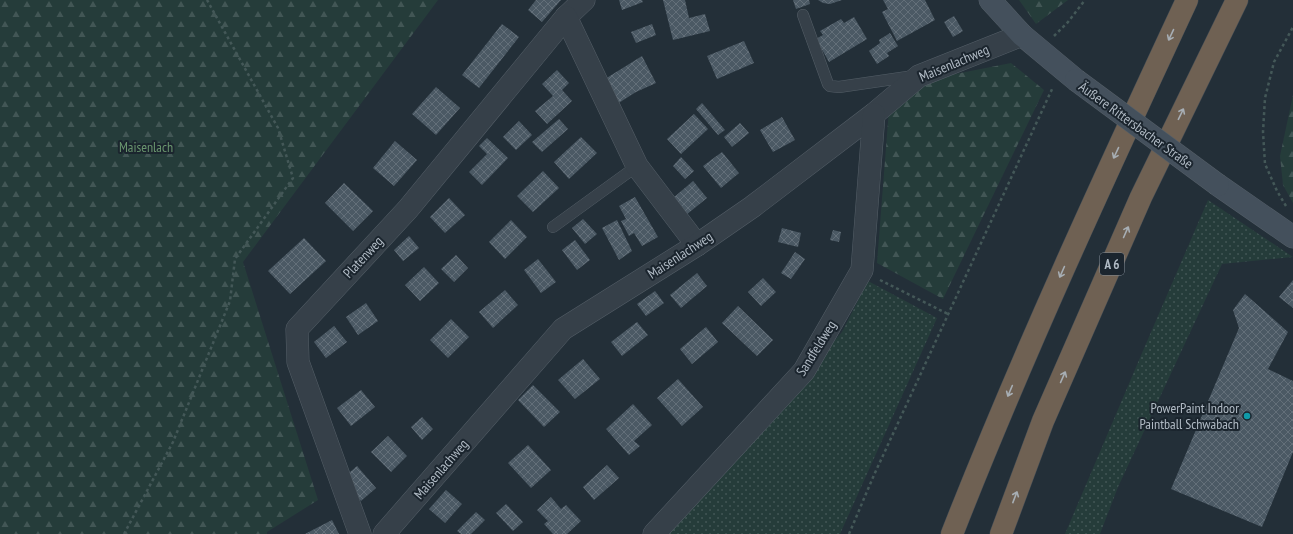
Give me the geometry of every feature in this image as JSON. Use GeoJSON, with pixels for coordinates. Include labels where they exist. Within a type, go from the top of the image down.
{"type":"FeatureCollection","features":[{"type":"Feature","properties":{"kind":"highway"},"geometry":{"type":"LineString","coordinates":[[952,534],[1036,330],[1187,0]]}},
{"type":"Feature","properties":{"kind":"highway","name":"A 6"},"geometry":{"type":"LineString","coordinates":[[1001,534],[1043,421],[1141,197],[1237,0]]}},
{"type":"Feature","properties":{"kind":"main road","name":"Äußere Rittersbacher Straße"},"geometry":{"type":"LineString","coordinates":[[990,0],[1022,35],[1068,75],[1218,185],[1293,237]]}},
{"type":"Feature","properties":{"kind":"street","name":"Platenweg"},"geometry":{"type":"LineString","coordinates":[[360,534],[298,362],[297,329],[408,209],[566,17],[584,0]]}},
{"type":"Feature","properties":{"kind":"street"},"geometry":{"type":"LineString","coordinates":[[566,17],[637,166],[697,245]]}},
{"type":"Feature","properties":{"kind":"street","name":"Maisenlachweg"},"geometry":{"type":"LineString","coordinates":[[384,534],[563,329],[697,245],[752,207],[874,114],[919,76],[1022,35]]}},
{"type":"Feature","properties":{"kind":"street","name":"Sandfeldweg"},"geometry":{"type":"LineString","coordinates":[[654,534],[804,372],[862,270],[874,114]]}},
{"type":"Feature","properties":{"kind":"lane"},"geometry":{"type":"LineString","coordinates":[[803,15],[830,86],[919,76]]}},
{"type":"Feature","properties":{"kind":"lane"},"geometry":{"type":"LineString","coordinates":[[553,227],[637,166]]}},
{"type":"Feature","properties":{"kind":"path"},"geometry":{"type":"LineString","coordinates":[[124,534],[175,435],[230,301],[235,259],[293,178],[278,128],[207,0]]}},
{"type":"Feature","properties":{"kind":"path"},"geometry":{"type":"LineString","coordinates":[[1049,41],[1068,22],[1085,0]]}},
{"type":"Feature","properties":{"kind":"path"},"geometry":{"type":"LineString","coordinates":[[1289,210],[1277,190],[1265,164],[1263,132],[1265,98],[1274,62],[1293,26]]}},
{"type":"Feature","properties":{"kind":"path"},"geometry":{"type":"LineString","coordinates":[[849,534],[874,475],[948,314],[1068,75]]}},
{"type":"Feature","properties":{"kind":"path"},"geometry":{"type":"LineString","coordinates":[[862,270],[948,314]]}},
{"type":"Feature","properties":{"kind":"green space","name":"Maisenlach"},"geometry":{"type":"Polygon","coordinates":[[[0,0],[438,0],[243,262],[318,500],[267,532],[267,534],[0,534],[0,0]]]}},
{"type":"Feature","properties":{"kind":"green space"},"geometry":{"type":"Polygon","coordinates":[[[1019,0],[1068,0],[1036,24],[1019,0]]]}},
{"type":"Feature","properties":{"kind":"green space"},"geometry":{"type":"Polygon","coordinates":[[[1011,63],[1044,90],[943,299],[877,263],[889,109],[925,80],[1011,63]]]}},
{"type":"Feature","properties":{"kind":"green space"},"geometry":{"type":"Polygon","coordinates":[[[1293,95],[1293,203],[1283,185],[1280,156],[1293,95]]]}},
{"type":"Feature","properties":{"kind":"green space"},"geometry":{"type":"Polygon","coordinates":[[[1208,200],[1293,257],[1222,264],[1118,487],[1100,534],[1065,534],[1142,353],[1208,200]]]}},
{"type":"Feature","properties":{"kind":"green space"},"geometry":{"type":"Polygon","coordinates":[[[868,281],[937,318],[840,534],[667,534],[842,332],[868,281]]]}},
{"type":"Feature","properties":{"kind":"building"},"geometry":{"type":"Polygon","coordinates":[[[536,0],[561,0],[542,22],[528,10],[536,0]]]}},
{"type":"Feature","properties":{"kind":"building"},"geometry":{"type":"Polygon","coordinates":[[[619,0],[642,0],[643,2],[622,10],[619,0]]]}},
{"type":"Feature","properties":{"kind":"building"},"geometry":{"type":"Polygon","coordinates":[[[663,0],[685,0],[689,18],[705,14],[710,31],[673,40],[663,0]]]}},
{"type":"Feature","properties":{"kind":"building"},"geometry":{"type":"Polygon","coordinates":[[[793,0],[809,0],[810,4],[796,9],[793,0]]]}},
{"type":"Feature","properties":{"kind":"building"},"geometry":{"type":"Polygon","coordinates":[[[818,0],[842,0],[830,4],[823,3],[818,0]]]}},
{"type":"Feature","properties":{"kind":"building"},"geometry":{"type":"Polygon","coordinates":[[[883,0],[925,0],[935,20],[897,41],[882,12],[888,9],[883,0]]]}},
{"type":"Feature","properties":{"kind":"building"},"geometry":{"type":"Polygon","coordinates":[[[954,16],[963,31],[953,37],[944,22],[954,16]]]}},
{"type":"Feature","properties":{"kind":"building"},"geometry":{"type":"Polygon","coordinates":[[[854,17],[867,39],[829,62],[816,39],[823,35],[820,31],[841,19],[844,23],[854,17]]]}},
{"type":"Feature","properties":{"kind":"building"},"geometry":{"type":"Polygon","coordinates":[[[502,24],[519,37],[479,88],[462,75],[502,24]]]}},
{"type":"Feature","properties":{"kind":"building"},"geometry":{"type":"Polygon","coordinates":[[[652,24],[656,35],[636,43],[631,32],[652,24]]]}},
{"type":"Feature","properties":{"kind":"building"},"geometry":{"type":"Polygon","coordinates":[[[890,33],[898,46],[887,53],[889,56],[877,64],[869,51],[880,43],[879,40],[890,33]]]}},
{"type":"Feature","properties":{"kind":"building"},"geometry":{"type":"Polygon","coordinates":[[[744,41],[754,63],[717,79],[707,56],[744,41]]]}},
{"type":"Feature","properties":{"kind":"building"},"geometry":{"type":"Polygon","coordinates":[[[642,56],[656,83],[636,92],[617,104],[605,79],[642,56]]]}},
{"type":"Feature","properties":{"kind":"building"},"geometry":{"type":"Polygon","coordinates":[[[557,70],[569,83],[562,90],[572,101],[547,124],[535,111],[553,96],[542,84],[557,70]]]}},
{"type":"Feature","properties":{"kind":"building"},"geometry":{"type":"Polygon","coordinates":[[[436,87],[460,108],[436,135],[412,114],[436,87]]]}},
{"type":"Feature","properties":{"kind":"building"},"geometry":{"type":"Polygon","coordinates":[[[702,103],[725,130],[718,135],[696,109],[702,103]]]}},
{"type":"Feature","properties":{"kind":"building"},"geometry":{"type":"Polygon","coordinates":[[[694,114],[708,129],[681,154],[667,139],[694,114]]]}},
{"type":"Feature","properties":{"kind":"building"},"geometry":{"type":"Polygon","coordinates":[[[782,117],[795,140],[773,152],[760,130],[782,117]]]}},
{"type":"Feature","properties":{"kind":"building"},"geometry":{"type":"Polygon","coordinates":[[[559,119],[568,129],[542,152],[532,142],[559,119]]]}},
{"type":"Feature","properties":{"kind":"building"},"geometry":{"type":"Polygon","coordinates":[[[519,121],[532,135],[516,150],[503,137],[519,121]]]}},
{"type":"Feature","properties":{"kind":"building"},"geometry":{"type":"Polygon","coordinates":[[[740,123],[749,133],[732,147],[724,137],[740,123]]]}},
{"type":"Feature","properties":{"kind":"building"},"geometry":{"type":"Polygon","coordinates":[[[581,137],[597,153],[569,179],[554,162],[581,137]]]}},
{"type":"Feature","properties":{"kind":"building"},"geometry":{"type":"Polygon","coordinates":[[[487,138],[508,158],[482,185],[469,172],[487,154],[479,146],[487,138]]]}},
{"type":"Feature","properties":{"kind":"building"},"geometry":{"type":"Polygon","coordinates":[[[395,141],[417,160],[394,186],[373,168],[395,141]]]}},
{"type":"Feature","properties":{"kind":"building"},"geometry":{"type":"Polygon","coordinates":[[[722,152],[739,173],[721,188],[703,166],[722,152]]]}},
{"type":"Feature","properties":{"kind":"building"},"geometry":{"type":"Polygon","coordinates":[[[681,157],[694,171],[685,179],[673,166],[681,157]]]}},
{"type":"Feature","properties":{"kind":"building"},"geometry":{"type":"Polygon","coordinates":[[[543,171],[559,188],[533,212],[517,196],[543,171]]]}},
{"type":"Feature","properties":{"kind":"building"},"geometry":{"type":"Polygon","coordinates":[[[693,181],[707,198],[686,215],[672,199],[693,181]]]}},
{"type":"Feature","properties":{"kind":"building"},"geometry":{"type":"Polygon","coordinates":[[[344,183],[373,211],[353,231],[325,203],[344,183]]]}},
{"type":"Feature","properties":{"kind":"building"},"geometry":{"type":"Polygon","coordinates":[[[635,197],[658,237],[642,246],[634,233],[629,236],[621,221],[626,219],[619,206],[635,197]]]}},
{"type":"Feature","properties":{"kind":"building"},"geometry":{"type":"Polygon","coordinates":[[[449,198],[465,215],[445,233],[430,217],[449,198]]]}},
{"type":"Feature","properties":{"kind":"building"},"geometry":{"type":"Polygon","coordinates":[[[583,219],[597,234],[585,244],[572,228],[583,219]]]}},
{"type":"Feature","properties":{"kind":"building"},"geometry":{"type":"Polygon","coordinates":[[[511,220],[527,237],[505,259],[489,242],[511,220]]]}},
{"type":"Feature","properties":{"kind":"building"},"geometry":{"type":"Polygon","coordinates":[[[617,220],[632,251],[619,260],[602,228],[617,220]]]}},
{"type":"Feature","properties":{"kind":"building"},"geometry":{"type":"Polygon","coordinates":[[[782,228],[801,233],[798,247],[778,242],[782,228]]]}},
{"type":"Feature","properties":{"kind":"building"},"geometry":{"type":"Polygon","coordinates":[[[833,230],[841,232],[839,242],[830,240],[833,230]]]}},
{"type":"Feature","properties":{"kind":"building"},"geometry":{"type":"Polygon","coordinates":[[[409,236],[419,248],[403,261],[394,250],[409,236]]]}},
{"type":"Feature","properties":{"kind":"building"},"geometry":{"type":"Polygon","coordinates":[[[304,238],[326,261],[290,294],[268,271],[304,238]]]}},
{"type":"Feature","properties":{"kind":"building"},"geometry":{"type":"Polygon","coordinates":[[[575,240],[590,260],[577,270],[562,250],[575,240]]]}},
{"type":"Feature","properties":{"kind":"building"},"geometry":{"type":"Polygon","coordinates":[[[795,252],[805,259],[791,279],[781,273],[795,252]]]}},
{"type":"Feature","properties":{"kind":"building"},"geometry":{"type":"Polygon","coordinates":[[[456,255],[468,268],[454,282],[441,269],[456,255]]]}},
{"type":"Feature","properties":{"kind":"building"},"geometry":{"type":"Polygon","coordinates":[[[538,259],[556,282],[541,293],[524,270],[538,259]]]}},
{"type":"Feature","properties":{"kind":"building"},"geometry":{"type":"Polygon","coordinates":[[[424,267],[439,283],[420,301],[405,285],[424,267]]]}},
{"type":"Feature","properties":{"kind":"building"},"geometry":{"type":"Polygon","coordinates":[[[697,273],[707,286],[681,308],[670,295],[697,273]]]}},
{"type":"Feature","properties":{"kind":"building"},"geometry":{"type":"Polygon","coordinates":[[[763,278],[776,292],[761,306],[748,292],[763,278]]]}},
{"type":"Feature","properties":{"kind":"building"},"geometry":{"type":"Polygon","coordinates":[[[1293,280],[1293,308],[1279,297],[1293,280]]]}},
{"type":"Feature","properties":{"kind":"building"},"geometry":{"type":"Polygon","coordinates":[[[505,290],[518,305],[493,328],[479,312],[505,290]]]}},
{"type":"Feature","properties":{"kind":"building"},"geometry":{"type":"Polygon","coordinates":[[[655,291],[664,303],[646,316],[637,304],[655,291]]]}},
{"type":"Feature","properties":{"kind":"building","name":"PowerPaint Indoor Paintball Schwabach"},"geometry":{"type":"Polygon","coordinates":[[[1245,294],[1288,332],[1268,369],[1293,381],[1293,452],[1262,527],[1171,489],[1239,328],[1233,310],[1245,294]]]}},
{"type":"Feature","properties":{"kind":"building"},"geometry":{"type":"Polygon","coordinates":[[[366,303],[378,321],[358,335],[346,317],[366,303]]]}},
{"type":"Feature","properties":{"kind":"building"},"geometry":{"type":"Polygon","coordinates":[[[738,306],[773,340],[757,356],[722,323],[738,306]]]}},
{"type":"Feature","properties":{"kind":"building"},"geometry":{"type":"Polygon","coordinates":[[[451,319],[469,337],[448,358],[430,340],[451,319]]]}},
{"type":"Feature","properties":{"kind":"building"},"geometry":{"type":"Polygon","coordinates":[[[637,322],[648,335],[622,356],[611,342],[637,322]]]}},
{"type":"Feature","properties":{"kind":"building"},"geometry":{"type":"Polygon","coordinates":[[[334,326],[347,342],[326,358],[314,342],[334,326]]]}},
{"type":"Feature","properties":{"kind":"building"},"geometry":{"type":"Polygon","coordinates":[[[706,327],[718,342],[692,364],[680,349],[706,327]]]}},
{"type":"Feature","properties":{"kind":"building"},"geometry":{"type":"Polygon","coordinates":[[[583,359],[600,379],[575,399],[558,380],[583,359]]]}},
{"type":"Feature","properties":{"kind":"building"},"geometry":{"type":"Polygon","coordinates":[[[678,379],[703,407],[682,426],[657,398],[678,379]]]}},
{"type":"Feature","properties":{"kind":"building"},"geometry":{"type":"Polygon","coordinates":[[[533,385],[560,412],[544,427],[518,400],[533,385]]]}},
{"type":"Feature","properties":{"kind":"building"},"geometry":{"type":"Polygon","coordinates":[[[361,390],[375,407],[351,426],[337,408],[361,390]]]}},
{"type":"Feature","properties":{"kind":"building"},"geometry":{"type":"Polygon","coordinates":[[[633,404],[652,425],[634,441],[640,446],[629,455],[606,429],[633,404]]]}},
{"type":"Feature","properties":{"kind":"building"},"geometry":{"type":"Polygon","coordinates":[[[422,417],[433,429],[422,440],[411,427],[422,417]]]}},
{"type":"Feature","properties":{"kind":"building"},"geometry":{"type":"Polygon","coordinates":[[[388,436],[407,456],[391,472],[371,452],[388,436]]]}},
{"type":"Feature","properties":{"kind":"building"},"geometry":{"type":"Polygon","coordinates":[[[528,445],[551,470],[531,488],[508,463],[528,445]]]}},
{"type":"Feature","properties":{"kind":"building"},"geometry":{"type":"Polygon","coordinates":[[[607,465],[619,478],[594,500],[583,487],[607,465]]]}},
{"type":"Feature","properties":{"kind":"building"},"geometry":{"type":"Polygon","coordinates":[[[357,466],[376,488],[361,501],[342,479],[357,466]]]}},
{"type":"Feature","properties":{"kind":"building"},"geometry":{"type":"Polygon","coordinates":[[[446,490],[462,504],[445,523],[429,509],[446,490]]]}},
{"type":"Feature","properties":{"kind":"building"},"geometry":{"type":"Polygon","coordinates":[[[551,497],[561,509],[566,505],[581,521],[567,534],[553,534],[544,524],[548,521],[537,510],[551,497]]]}},
{"type":"Feature","properties":{"kind":"building"},"geometry":{"type":"Polygon","coordinates":[[[506,504],[523,522],[513,531],[496,513],[506,504]]]}},
{"type":"Feature","properties":{"kind":"building"},"geometry":{"type":"Polygon","coordinates":[[[476,512],[485,520],[471,534],[461,534],[457,531],[476,512]]]}},
{"type":"Feature","properties":{"kind":"building"},"geometry":{"type":"Polygon","coordinates":[[[332,520],[339,534],[305,534],[332,520]]]}},
{"type":"Feature","properties":{"kind":"place","name":"PowerPaint Indoor Paintball Schwabach"},"geometry":{"type":"Point","coordinates":[1247,416]}}]}
